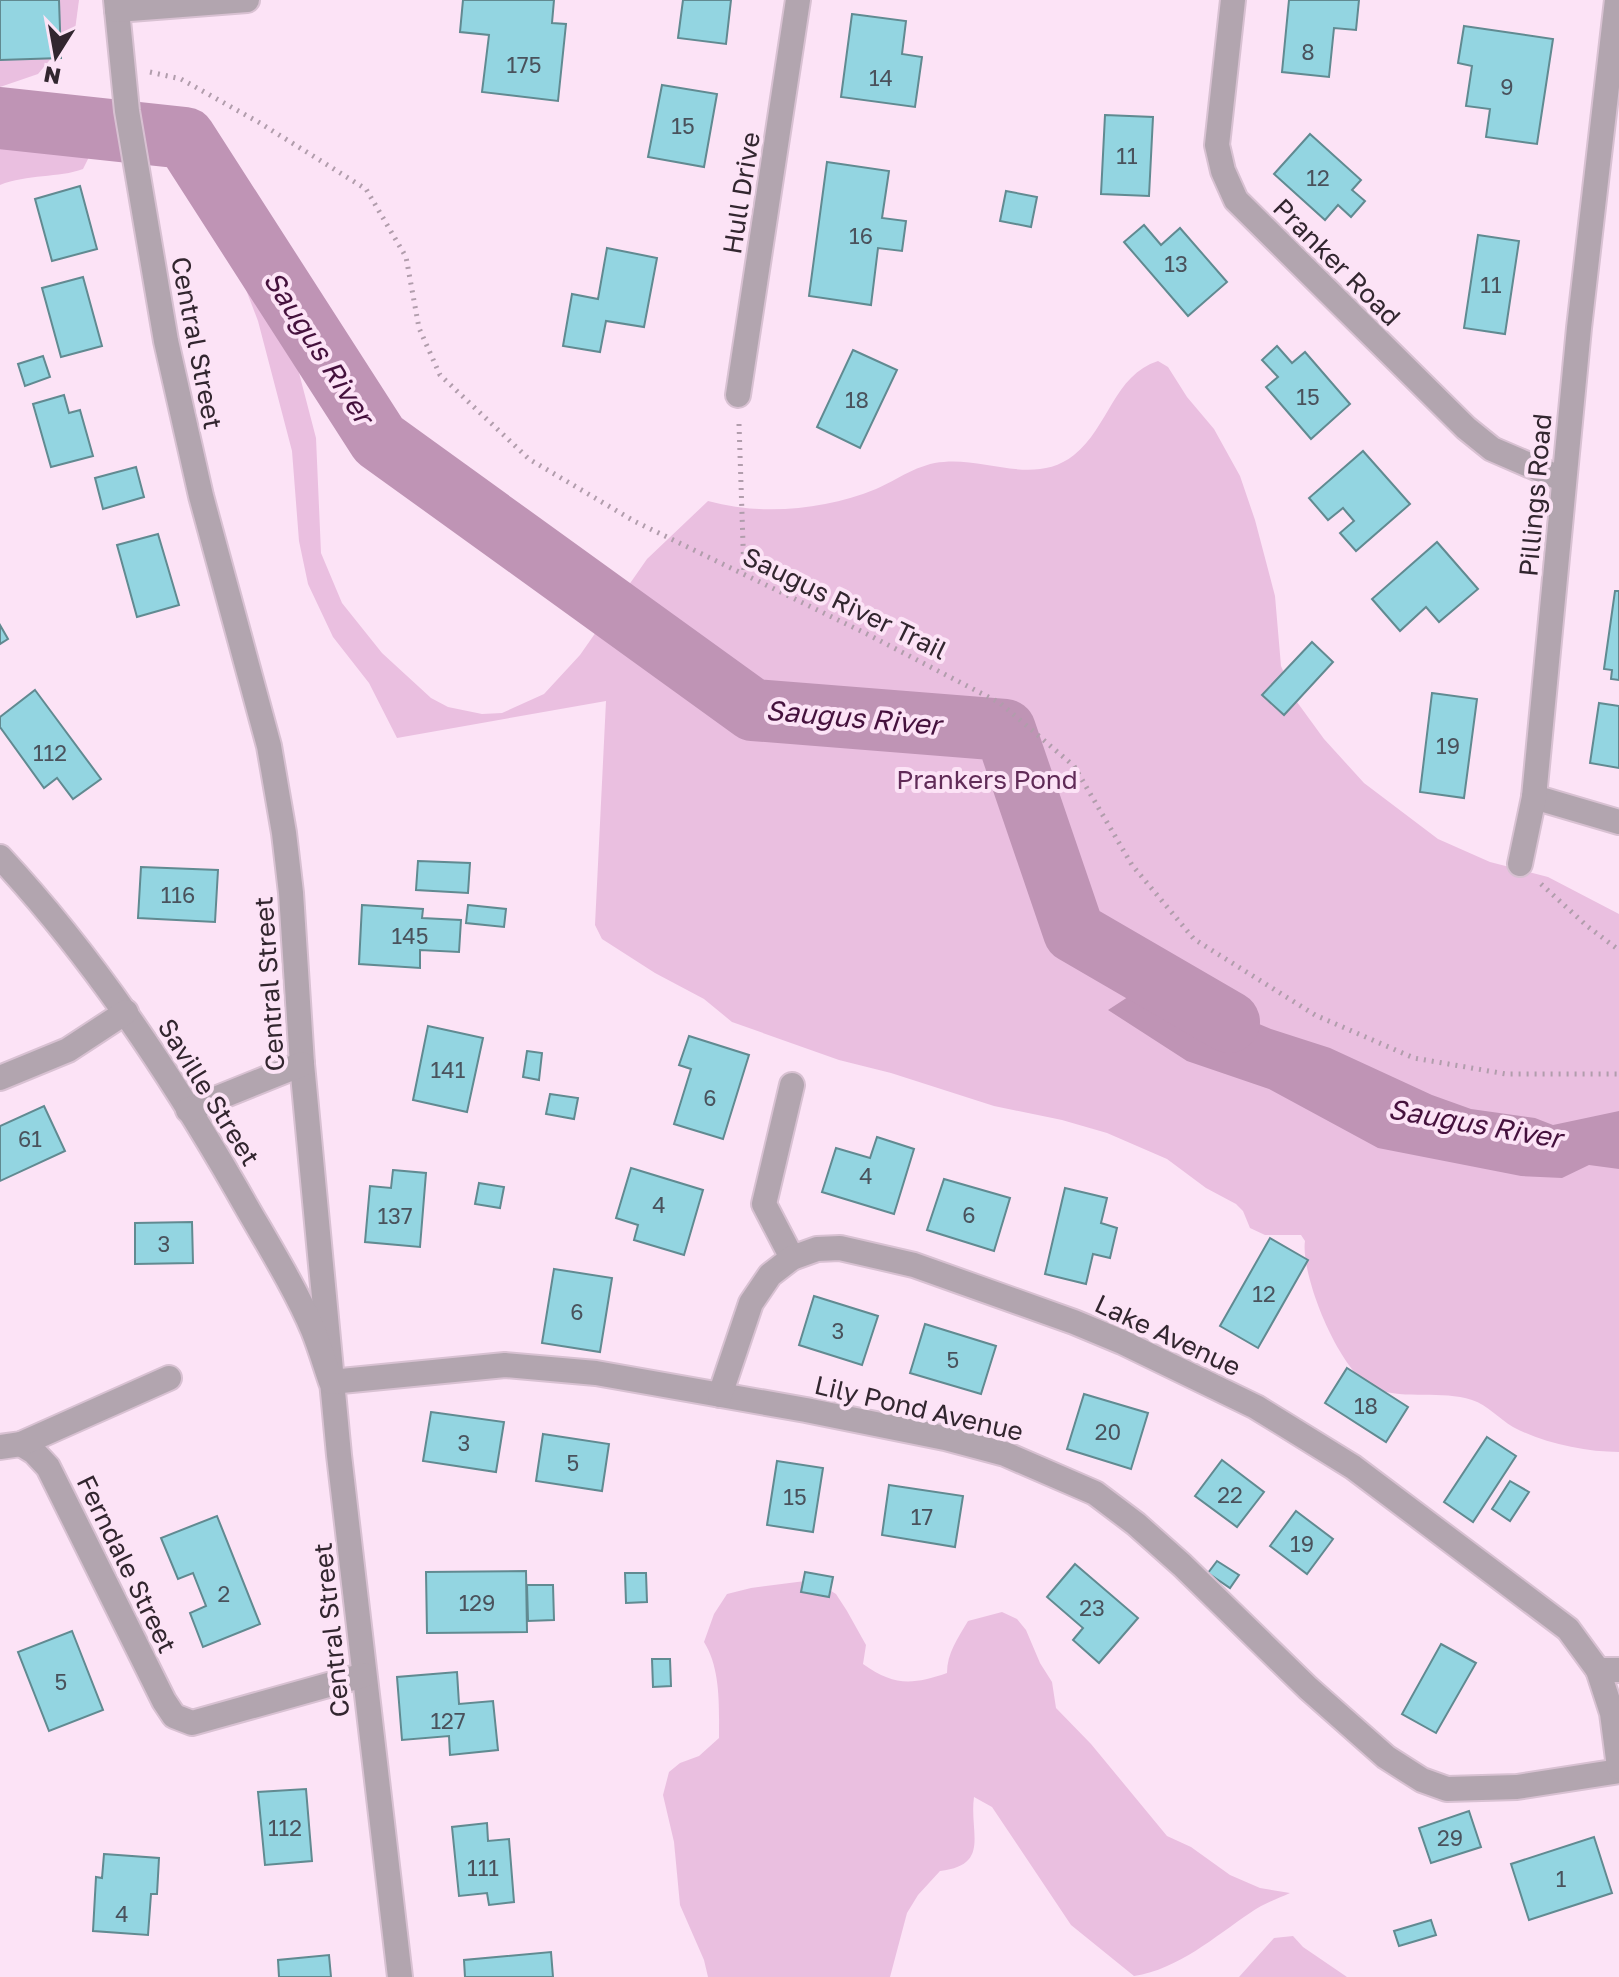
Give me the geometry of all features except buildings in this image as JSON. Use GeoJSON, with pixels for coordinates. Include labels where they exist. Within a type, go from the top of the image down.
{"type":"FeatureCollection","features":[{"type":"Feature","properties":{"kind":"street"},"geometry":{"type":"LineString","coordinates":[[116,5],[247,0]]}},
{"type":"Feature","properties":{"kind":"street","name":"Hull Drive"},"geometry":{"type":"LineString","coordinates":[[738,395],[798,0]]}},
{"type":"Feature","properties":{"kind":"street","name":"Pranker Road"},"geometry":{"type":"LineString","coordinates":[[1233,0],[1217,145],[1223,171],[1236,200],[1466,428],[1492,449],[1564,480]]}},
{"type":"Feature","properties":{"kind":"street","name":"Pillings Road"},"geometry":{"type":"LineString","coordinates":[[1520,864],[1534,797],[1564,480],[1617,0]]}},
{"type":"Feature","properties":{"kind":"street","name":"Central Street"},"geometry":{"type":"LineString","coordinates":[[116,5],[127,111],[150,253],[182,418],[269,746],[284,833],[331,1382],[400,1977]]}},
{"type":"Feature","properties":{"kind":"street"},"geometry":{"type":"LineString","coordinates":[[1534,797],[1619,822]]}},
{"type":"Feature","properties":{"kind":"street","name":"Saville Street"},"geometry":{"type":"LineString","coordinates":[[0,857],[126,1012],[188,1110],[254,1220],[312,1328],[331,1382]]}},
{"type":"Feature","properties":{"kind":"street"},"geometry":{"type":"LineString","coordinates":[[0,1078],[68,1050],[126,1012]]}},
{"type":"Feature","properties":{"kind":"street"},"geometry":{"type":"LineString","coordinates":[[188,1110],[302,1064]]}},
{"type":"Feature","properties":{"kind":"street"},"geometry":{"type":"LineString","coordinates":[[792,1085],[764,1204],[792,1258]]}},
{"type":"Feature","properties":{"kind":"street","name":"Lake Avenue"},"geometry":{"type":"LineString","coordinates":[[720,1395],[751,1303],[770,1275],[792,1258],[817,1249],[840,1248],[914,1265],[1086,1327],[1256,1407],[1353,1467],[1568,1629],[1608,1670],[1619,1769]]}},
{"type":"Feature","properties":{"kind":"street","name":"Lily Pond Avenue"},"geometry":{"type":"LineString","coordinates":[[331,1382],[505,1365],[596,1373],[960,1442],[1005,1454],[1095,1493],[1136,1524],[1319,1698],[1386,1757],[1422,1780],[1447,1789],[1517,1787],[1619,1769]]}},
{"type":"Feature","properties":{"kind":"street"},"geometry":{"type":"LineString","coordinates":[[10,1446],[169,1378]]}},
{"type":"Feature","properties":{"kind":"street","name":"Ferndale Street"},"geometry":{"type":"LineString","coordinates":[[10,1446],[34,1452],[48,1467],[174,1716],[192,1723],[364,1675]]}},
{"type":"Feature","properties":{"kind":"path","name":"Saugus River Trail"},"geometry":{"type":"LineString","coordinates":[[122,66],[181,79],[260,123],[366,189],[406,257],[419,328],[440,375],[529,459],[634,521],[867,634],[1000,703],[1074,766],[1132,865],[1194,939],[1315,1015],[1414,1058],[1506,1074],[1619,1074]]}},
{"type":"Feature","properties":{"kind":"path"},"geometry":{"type":"LineString","coordinates":[[738,395],[744,574]]}},
{"type":"Feature","properties":{"kind":"path"},"geometry":{"type":"LineString","coordinates":[[1520,864],[1587,926],[1619,950]]}},
{"type":"Feature","properties":{"kind":"green space"},"geometry":{"type":"Polygon","coordinates":[[[0,0],[79,0],[75,30],[38,74],[0,87],[0,0]]]}},
{"type":"Feature","properties":{"kind":"green space","name":"Prankers Pond"},"geometry":{"type":"Polygon","coordinates":[[[172,114],[210,161],[226,190],[298,369],[316,438],[321,553],[342,603],[382,653],[431,698],[448,707],[482,714],[502,713],[544,694],[580,655],[647,559],[708,501],[771,509],[814,506],[856,496],[917,469],[944,462],[1043,469],[1074,455],[1086,443],[1121,390],[1143,368],[1158,361],[1168,367],[1187,397],[1214,429],[1240,476],[1275,596],[1281,666],[1297,702],[1324,739],[1364,783],[1438,839],[1490,862],[1548,877],[1619,914],[1619,1452],[1578,1448],[1537,1438],[1513,1427],[1472,1400],[1387,1392],[1363,1381],[1337,1346],[1316,1300],[1305,1257],[1305,1241],[1301,1235],[1265,1235],[1250,1228],[1243,1211],[1236,1204],[1206,1188],[1167,1159],[1107,1133],[994,1106],[839,1060],[732,1022],[704,999],[655,973],[602,939],[595,925],[606,701],[397,738],[369,683],[333,637],[308,584],[299,541],[292,451],[258,321],[210,196],[174,131],[172,114]]]}},
{"type":"Feature","properties":{"kind":"green space"},"geometry":{"type":"Polygon","coordinates":[[[0,119],[25,132],[79,140],[92,151],[83,169],[0,185],[0,119]]]}},
{"type":"Feature","properties":{"kind":"green space"},"geometry":{"type":"Polygon","coordinates":[[[813,1580],[836,1594],[847,1611],[866,1645],[863,1664],[894,1680],[923,1680],[947,1673],[951,1652],[968,1621],[1002,1612],[1017,1619],[1026,1630],[1052,1682],[1056,1708],[1091,1744],[1167,1836],[1191,1847],[1230,1875],[1260,1888],[1290,1893],[1265,1904],[1166,1967],[1134,1976],[1071,1925],[992,1807],[974,1797],[972,1854],[956,1868],[940,1871],[918,1895],[907,1913],[890,1977],[708,1977],[704,1960],[680,1905],[674,1842],[663,1795],[669,1772],[680,1763],[699,1756],[719,1738],[716,1676],[704,1642],[714,1614],[727,1594],[813,1580]]]}},
{"type":"Feature","properties":{"kind":"green space"},"geometry":{"type":"Polygon","coordinates":[[[1293,1936],[1303,1947],[1347,1977],[1239,1977],[1274,1938],[1293,1936]]]}},
{"type":"Feature","properties":{"kind":"water"},"geometry":{"type":"Polygon","coordinates":[[[1177,965],[1204,1001],[1271,1029],[1330,1048],[1432,1095],[1471,1109],[1535,1118],[1553,1125],[1619,1111],[1619,1169],[1589,1165],[1562,1178],[1521,1176],[1378,1148],[1269,1089],[1187,1061],[1108,1010],[1177,965]]]}},
{"type":"Feature","properties":{"kind":"waterway","name":"Saugus River"},"geometry":{"type":"LineString","coordinates":[[0,118],[185,138],[379,440],[753,710],[1005,730],[1074,932],[1229,1022]]}}]}
